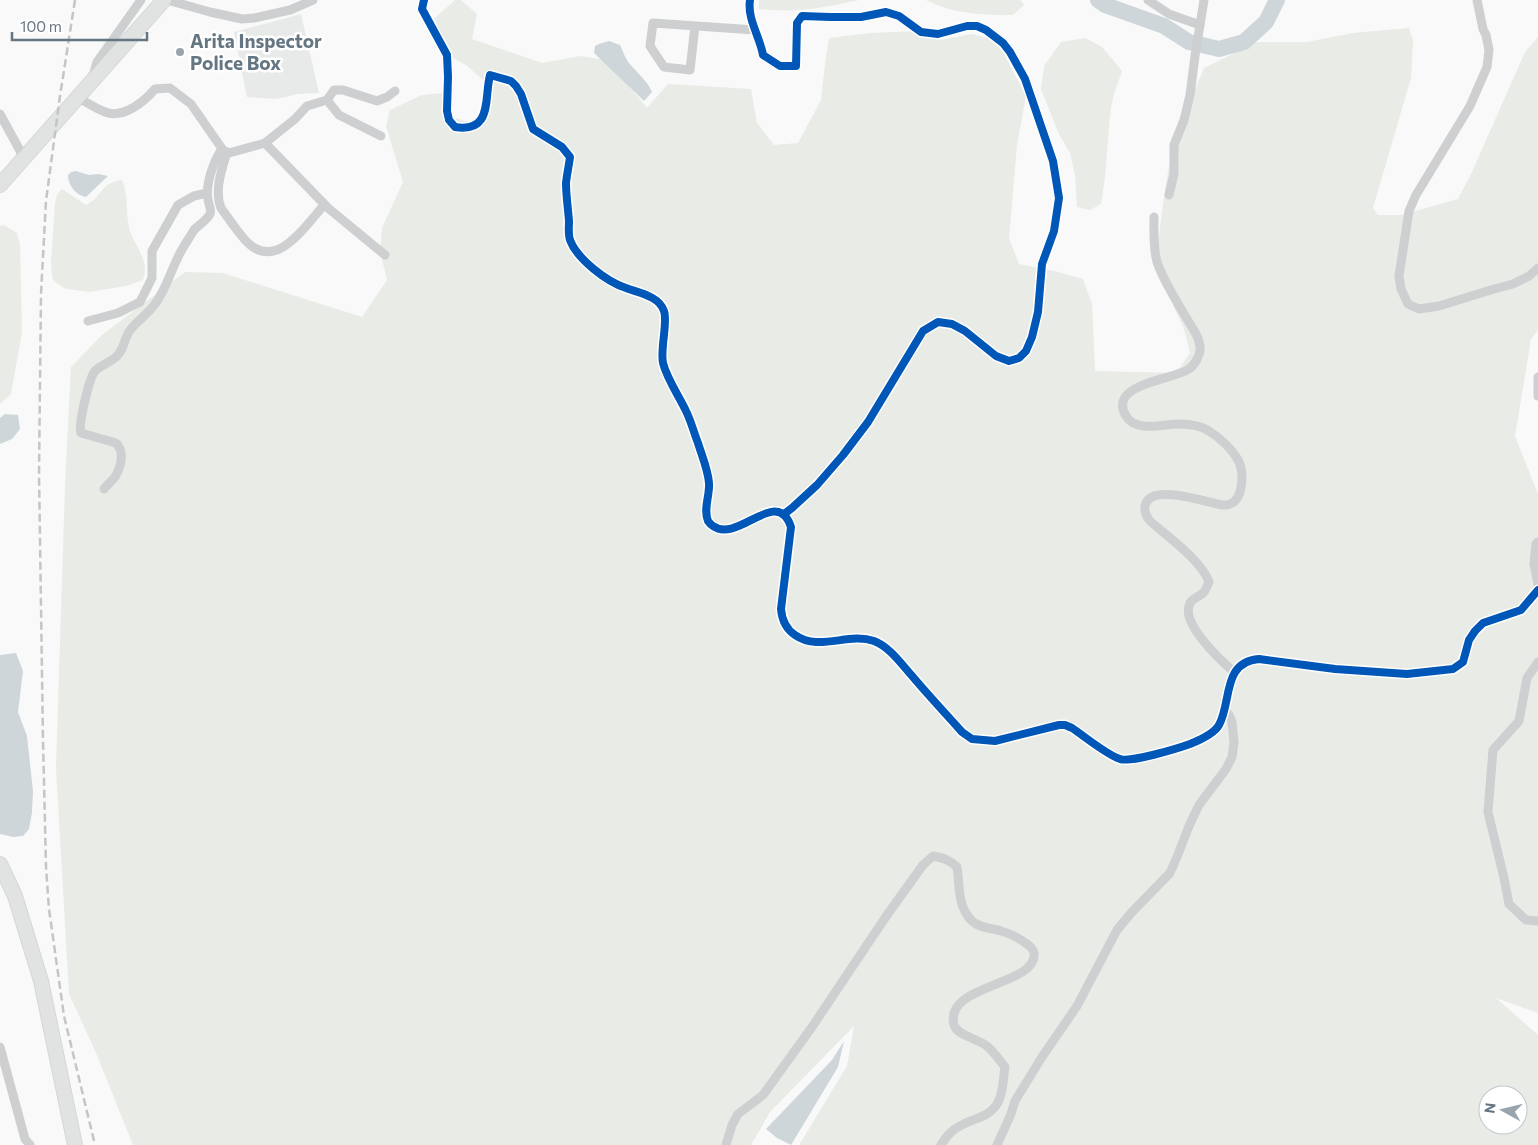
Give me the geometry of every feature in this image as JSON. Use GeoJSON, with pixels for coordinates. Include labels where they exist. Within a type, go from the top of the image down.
{"type":"FeatureCollection","features":[{"type":"Feature","properties":{"kind":"highway"},"geometry":{"type":"LineString","coordinates":[[0,185],[165,0]]}},
{"type":"Feature","properties":{"kind":"highway"},"geometry":{"type":"LineString","coordinates":[[0,864],[16,896],[41,981],[75,1145]]}},
{"type":"Feature","properties":{"kind":"street"},"geometry":{"type":"LineString","coordinates":[[91,81],[97,62],[141,0]]}},
{"type":"Feature","properties":{"kind":"street"},"geometry":{"type":"LineString","coordinates":[[165,0],[242,19],[290,10],[313,0]]}},
{"type":"Feature","properties":{"kind":"street"},"geometry":{"type":"LineString","coordinates":[[424,0],[422,8],[447,55],[446,110],[449,120],[455,127],[468,128],[473,126],[484,116],[490,75],[511,81],[521,94],[533,129],[562,147],[570,157],[566,183],[570,238],[575,249],[588,264],[610,280],[623,288],[644,294],[662,305],[665,312],[662,350],[663,363],[687,413],[706,469],[709,484],[706,514],[710,524],[717,529],[728,531],[768,513],[776,512],[784,514],[790,522],[791,527],[781,610],[782,618],[788,630],[803,641],[818,643],[860,638],[874,641],[890,652],[962,732],[972,739],[995,741],[1065,725],[1118,758],[1130,760],[1190,744],[1218,726],[1234,672],[1247,662],[1259,659],[1334,669],[1407,674],[1452,669],[1463,662],[1469,640],[1483,622],[1521,610],[1538,590]]}},
{"type":"Feature","properties":{"kind":"street"},"geometry":{"type":"LineString","coordinates":[[750,0],[755,30],[761,43],[763,55],[780,66],[796,66],[798,23],[802,16],[830,18],[861,17],[886,12],[899,16],[921,32],[938,34],[967,26],[977,26],[986,30],[1003,43],[1025,79],[1053,161],[1059,198],[1054,231],[1042,264],[1038,312],[1032,337],[1026,351],[1018,358],[1009,362],[996,356],[965,331],[952,324],[938,322],[923,331],[868,422],[853,442],[817,485],[784,514]]}},
{"type":"Feature","properties":{"kind":"street"},"geometry":{"type":"LineString","coordinates":[[1148,0],[1169,14],[1200,25]]}},
{"type":"Feature","properties":{"kind":"street"},"geometry":{"type":"LineString","coordinates":[[1169,195],[1174,174],[1174,145],[1184,120],[1190,95],[1204,0]]}},
{"type":"Feature","properties":{"kind":"street"},"geometry":{"type":"LineString","coordinates":[[1477,0],[1489,50],[1487,67],[1470,106],[1408,211],[1399,276],[1401,289],[1408,304],[1419,309],[1439,306],[1513,284],[1529,276],[1538,268]]}},
{"type":"Feature","properties":{"kind":"street"},"geometry":{"type":"LineString","coordinates":[[695,26],[690,70],[664,67],[650,46],[653,23],[755,30]]}},
{"type":"Feature","properties":{"kind":"street"},"geometry":{"type":"LineString","coordinates":[[77,97],[107,112],[119,114],[147,100],[155,89],[170,88],[191,104],[224,150],[229,153],[265,143],[295,119],[307,106],[327,100],[334,90],[343,90],[377,101],[395,91]]}},
{"type":"Feature","properties":{"kind":"street"},"geometry":{"type":"LineString","coordinates":[[327,100],[339,115],[381,136]]}},
{"type":"Feature","properties":{"kind":"street"},"geometry":{"type":"LineString","coordinates":[[0,114],[24,158]]}},
{"type":"Feature","properties":{"kind":"street"},"geometry":{"type":"LineString","coordinates":[[265,143],[324,204],[385,255]]}},
{"type":"Feature","properties":{"kind":"street"},"geometry":{"type":"LineString","coordinates":[[104,489],[115,476],[122,451],[116,443],[81,433],[79,429],[94,371],[116,357],[124,347],[127,335],[162,294],[183,247],[194,230],[210,214],[211,208],[207,193],[216,156],[224,150]]}},
{"type":"Feature","properties":{"kind":"street"},"geometry":{"type":"LineString","coordinates":[[224,150],[218,192],[219,203],[247,242],[255,248],[261,251],[276,251],[290,242],[324,204]]}},
{"type":"Feature","properties":{"kind":"street"},"geometry":{"type":"LineString","coordinates":[[88,321],[118,313],[140,302],[152,278],[152,251],[178,204],[194,196],[207,193]]}},
{"type":"Feature","properties":{"kind":"street"},"geometry":{"type":"LineString","coordinates":[[1154,217],[1154,244],[1158,263],[1172,293],[1199,341],[1200,351],[1195,363],[1189,370],[1174,376],[1147,382],[1136,388],[1127,395],[1123,406],[1130,422],[1136,425],[1180,424],[1194,425],[1208,430],[1229,448],[1238,459],[1241,469],[1240,492],[1229,505],[1159,494],[1152,496],[1146,501],[1144,508],[1145,514],[1150,521],[1192,558],[1206,575],[1209,582],[1202,594],[1190,602],[1188,615],[1191,623],[1217,658],[1234,672]]}},
{"type":"Feature","properties":{"kind":"street"},"geometry":{"type":"LineString","coordinates":[[1538,376],[1538,396]]}},
{"type":"Feature","properties":{"kind":"street"},"geometry":{"type":"LineString","coordinates":[[1538,542],[1536,544],[1534,564],[1538,584]]}},
{"type":"Feature","properties":{"kind":"street"},"geometry":{"type":"LineString","coordinates":[[1538,662],[1527,678],[1519,721],[1493,750],[1488,812],[1509,904],[1526,920],[1538,920]]}},
{"type":"Feature","properties":{"kind":"street"},"geometry":{"type":"LineString","coordinates":[[997,1145],[1015,1101],[1077,1006],[1117,930],[1170,872],[1199,805],[1226,770],[1232,757],[1234,742],[1232,722],[1224,710]]}},
{"type":"Feature","properties":{"kind":"street"},"geometry":{"type":"LineString","coordinates":[[726,1145],[732,1124],[738,1114],[763,1095],[812,1027],[887,915],[923,865],[933,856],[951,861],[957,867],[959,893],[964,908],[973,922],[981,926],[1003,931],[1025,942],[1034,950],[1034,961],[1026,970],[972,994],[962,1000],[954,1012],[954,1025],[959,1033],[988,1046],[1005,1067],[1000,1097],[995,1108],[987,1114],[959,1126],[950,1133],[941,1145]]}},
{"type":"Feature","properties":{"kind":"street"},"geometry":{"type":"LineString","coordinates":[[0,1047],[27,1143]]}},
{"type":"Feature","properties":{"kind":"shaded area"},"geometry":{"type":"Polygon","coordinates":[[[455,0],[461,0],[477,14],[472,39],[542,63],[580,56],[600,59],[621,77],[647,108],[668,84],[751,89],[757,123],[774,145],[798,143],[821,100],[829,38],[871,33],[922,31],[940,40],[972,34],[988,38],[1002,50],[1026,96],[1017,145],[1009,238],[1019,264],[1083,279],[1092,304],[1095,371],[1176,373],[1190,353],[1184,329],[1155,266],[1165,189],[1174,139],[1204,68],[1257,42],[1307,42],[1353,33],[1409,28],[1413,41],[1411,78],[1373,208],[1378,215],[1401,215],[1458,199],[1472,172],[1525,52],[1538,37],[1538,330],[1531,339],[1515,436],[1538,494],[1538,1013],[1496,998],[1538,1035],[1538,1145],[799,1145],[847,1066],[854,1026],[770,1112],[751,1145],[133,1145],[97,1055],[69,994],[56,768],[65,486],[71,367],[102,335],[185,272],[223,273],[362,317],[387,280],[380,251],[382,228],[403,182],[386,126],[390,110],[422,95],[442,93],[453,117],[468,122],[477,118],[480,109],[484,81],[466,65],[442,52],[435,18],[455,0]]]}},
{"type":"Feature","properties":{"kind":"shaded area"},"geometry":{"type":"Polygon","coordinates":[[[759,0],[859,0],[821,7],[785,10],[759,9],[759,0]]]}},
{"type":"Feature","properties":{"kind":"shaded area"},"geometry":{"type":"Polygon","coordinates":[[[926,0],[1020,0],[1024,5],[1013,15],[991,15],[957,11],[926,0]]]}},
{"type":"Feature","properties":{"kind":"shaded area"},"geometry":{"type":"Polygon","coordinates":[[[301,14],[319,93],[298,94],[276,99],[247,97],[234,32],[301,14]]]}},
{"type":"Feature","properties":{"kind":"shaded area"},"geometry":{"type":"Polygon","coordinates":[[[1085,38],[1102,47],[1122,71],[1111,108],[1101,204],[1090,210],[1077,207],[1075,175],[1070,153],[1058,132],[1041,89],[1044,66],[1061,42],[1085,38]]]}},
{"type":"Feature","properties":{"kind":"shaded area"},"geometry":{"type":"Polygon","coordinates":[[[609,41],[620,45],[628,61],[650,88],[652,92],[644,101],[594,53],[595,46],[609,41]]]}},
{"type":"Feature","properties":{"kind":"shaded area"},"geometry":{"type":"Polygon","coordinates":[[[76,171],[89,175],[108,176],[86,197],[76,192],[69,183],[68,175],[76,171]]]}},
{"type":"Feature","properties":{"kind":"shaded area"},"geometry":{"type":"Polygon","coordinates":[[[122,180],[126,192],[130,231],[144,261],[145,273],[143,280],[126,286],[89,292],[66,289],[55,282],[52,277],[51,262],[57,195],[62,189],[86,205],[92,202],[109,184],[122,180]]]}},
{"type":"Feature","properties":{"kind":"shaded area"},"geometry":{"type":"Polygon","coordinates":[[[4,225],[17,233],[20,245],[22,332],[11,394],[0,404],[0,226],[4,225]]]}},
{"type":"Feature","properties":{"kind":"shaded area"},"geometry":{"type":"Polygon","coordinates":[[[5,414],[18,415],[20,429],[12,439],[0,444],[0,418],[5,414]]]}},
{"type":"Feature","properties":{"kind":"shaded area"},"geometry":{"type":"Polygon","coordinates":[[[16,653],[23,671],[18,712],[27,736],[33,791],[29,829],[23,836],[13,837],[0,834],[0,655],[16,653]]]}},
{"type":"Feature","properties":{"kind":"shaded area"},"geometry":{"type":"Polygon","coordinates":[[[844,1041],[838,1067],[791,1145],[777,1138],[766,1129],[832,1060],[844,1041]]]}},
{"type":"Feature","properties":{"kind":"waterway"},"geometry":{"type":"LineString","coordinates":[[1098,0],[1105,5],[1164,26],[1189,42],[1219,49],[1244,42],[1266,22],[1277,0]]}},
{"type":"Feature","properties":{"kind":"railway"},"geometry":{"type":"LineString","coordinates":[[75,0],[46,201],[41,294],[39,473],[43,740],[46,867],[49,909],[64,1016],[95,1145]]}},
{"type":"Feature","properties":{"kind":"cycle path"},"geometry":{"type":"LineString","coordinates":[[424,0],[422,9],[447,55],[447,111],[449,120],[455,127],[476,125],[484,112],[490,75],[511,81],[521,94],[533,129],[562,147],[570,157],[566,180],[569,235],[579,255],[610,281],[653,298],[664,311],[663,363],[689,419],[706,468],[709,488],[706,512],[709,523],[723,529],[734,528],[767,513],[776,512],[785,516],[791,527],[781,609],[783,621],[789,630],[804,640],[814,642],[864,639],[880,644],[895,657],[962,732],[972,739],[995,741],[1065,725],[1109,754],[1120,759],[1134,759],[1176,749],[1206,736],[1217,728],[1223,715],[1234,675],[1239,667],[1247,662],[1259,659],[1335,669],[1407,674],[1453,669],[1463,662],[1469,640],[1483,623],[1521,610],[1538,590]]}},
{"type":"Feature","properties":{"kind":"cycle path"},"geometry":{"type":"LineString","coordinates":[[750,0],[750,14],[763,55],[780,66],[796,66],[797,23],[802,16],[861,17],[886,12],[899,16],[921,32],[938,34],[967,26],[977,26],[986,30],[1003,43],[1025,79],[1053,161],[1059,198],[1054,231],[1042,264],[1038,312],[1032,337],[1026,351],[1019,358],[1009,361],[996,356],[965,331],[952,324],[938,322],[923,331],[868,422],[843,455],[817,485],[784,514]]}},
{"type":"Feature","properties":{"kind":"place","name":"Arita Inspector Police Box"},"geometry":{"type":"Point","coordinates":[180,52]}}]}
